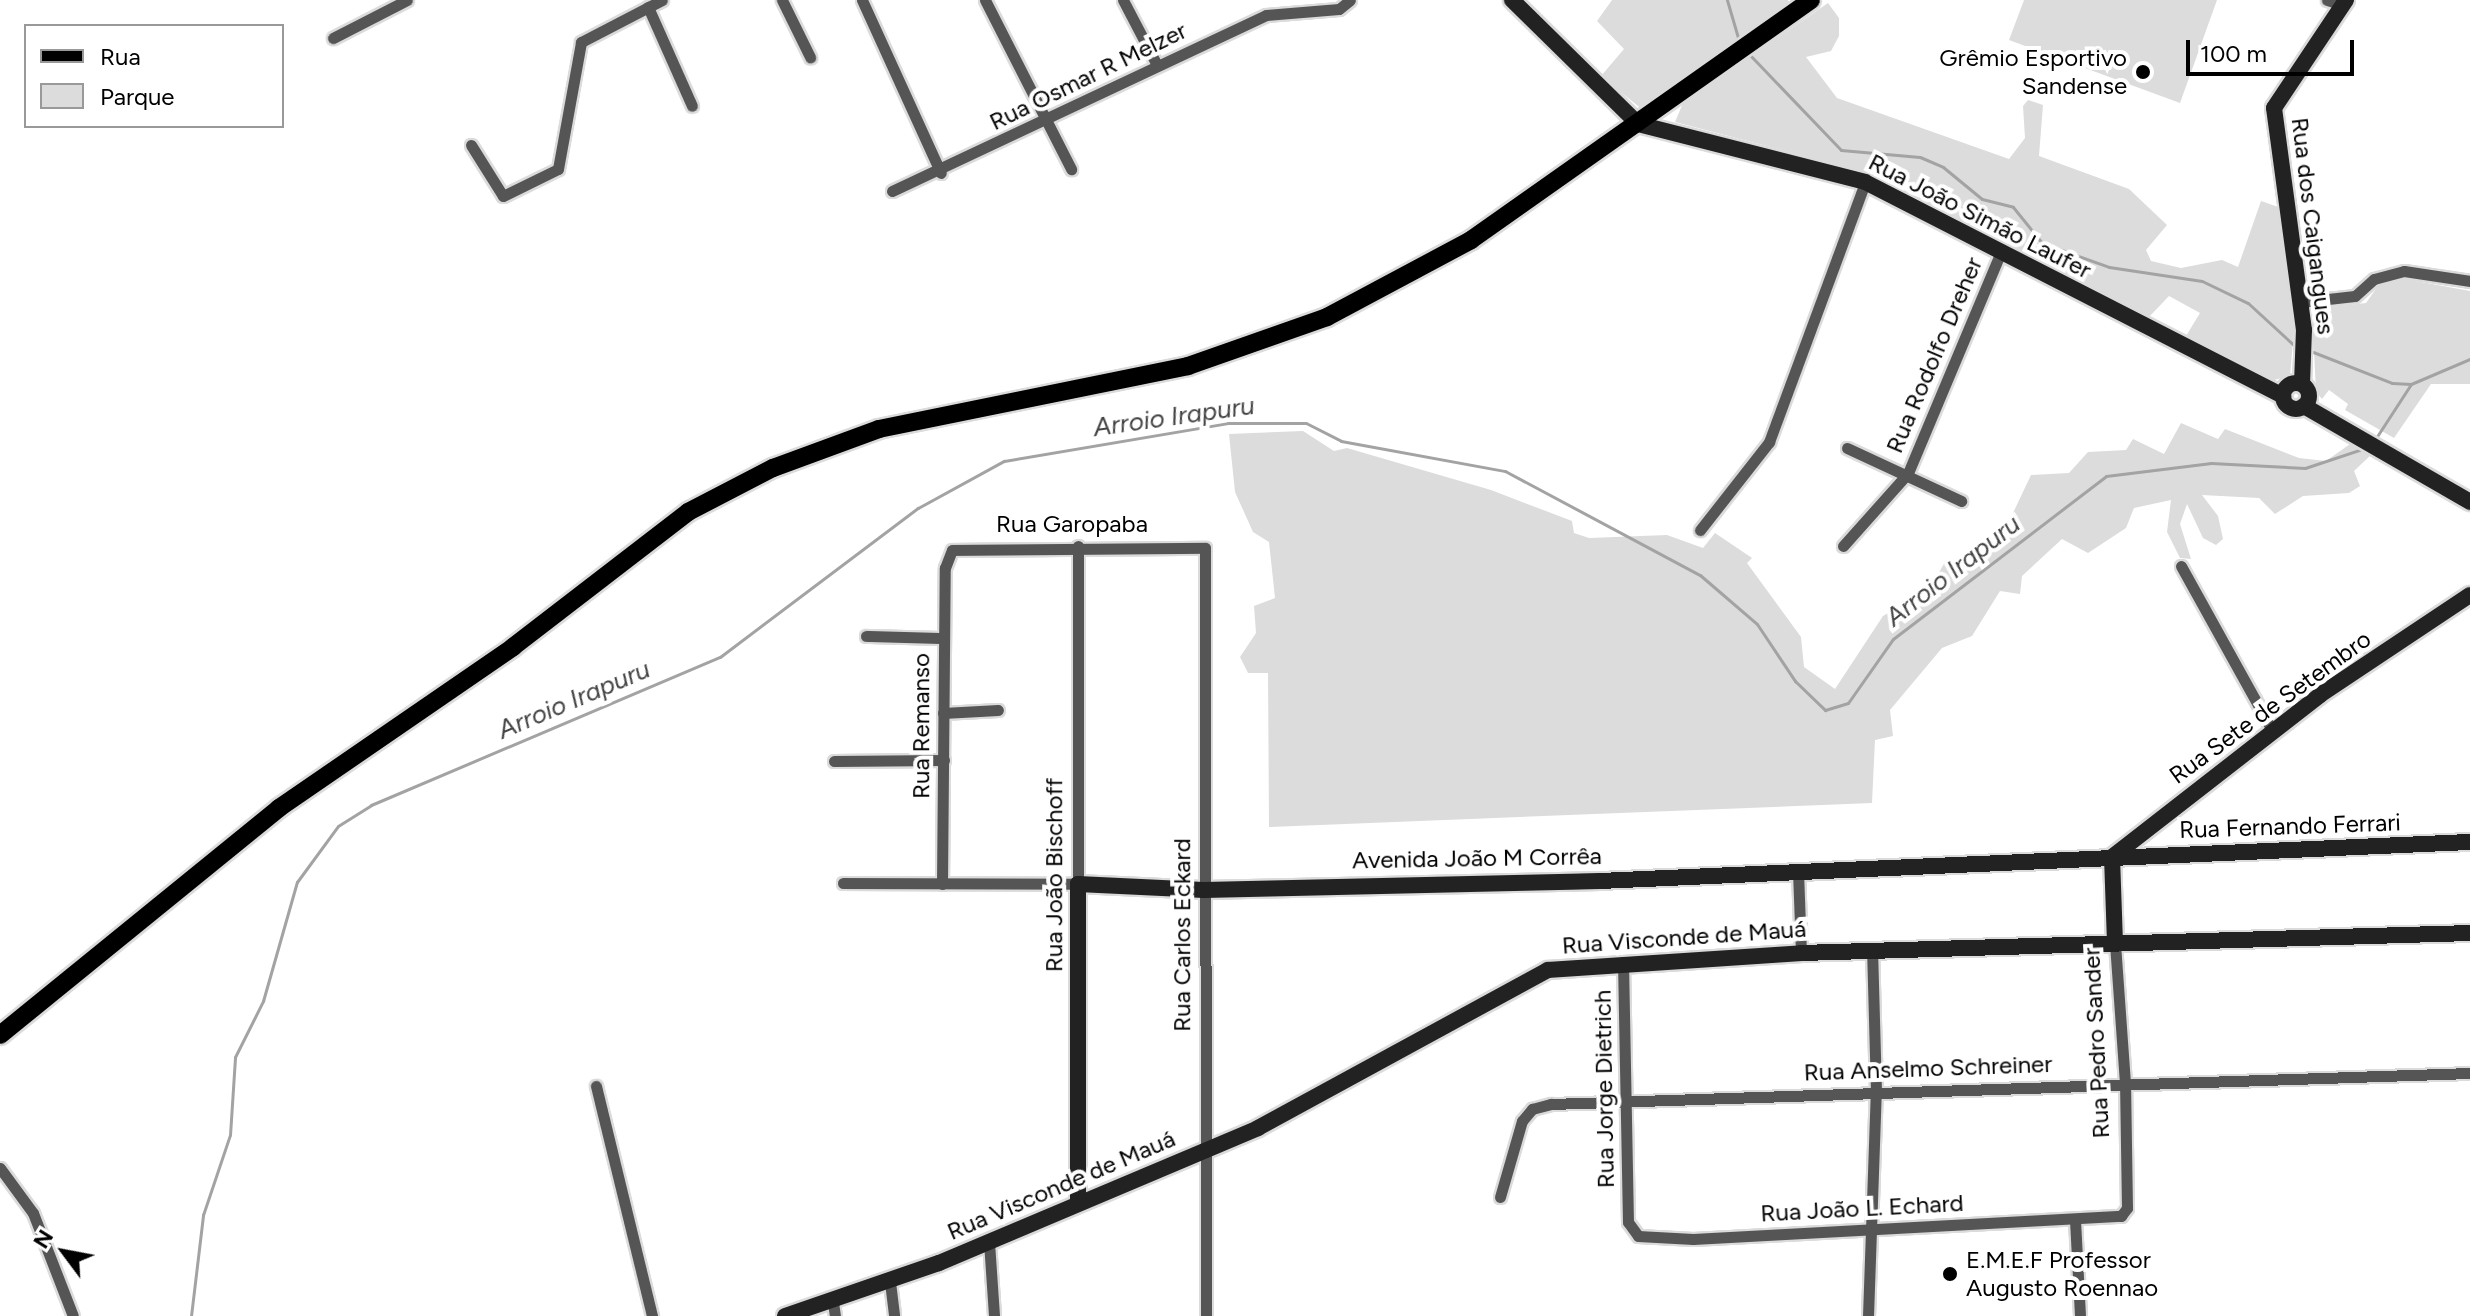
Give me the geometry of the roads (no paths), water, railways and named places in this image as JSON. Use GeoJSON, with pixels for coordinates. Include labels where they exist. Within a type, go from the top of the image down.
{"type":"FeatureCollection","features":[{"type":"Feature","properties":{"kind":"main road"},"geometry":{"type":"LineString","coordinates":[[1512,0],[1638,124]]}},
{"type":"Feature","properties":{"kind":"main road"},"geometry":{"type":"LineString","coordinates":[[0,1035],[279,808],[513,647],[688,512],[773,468],[879,429],[1188,366],[1327,317],[1471,240],[1811,0]]}},
{"type":"Feature","properties":{"kind":"main road","name":"Rua dos Caigangues"},"geometry":{"type":"LineString","coordinates":[[2305,396],[2301,302],[2274,108],[2338,2]]}},
{"type":"Feature","properties":{"kind":"main road","name":"Rua João Simão Laufer"},"geometry":{"type":"LineString","coordinates":[[1638,124],[1865,182],[2283,396],[2291,383],[2305,396]]}},
{"type":"Feature","properties":{"kind":"main road"},"geometry":{"type":"LineString","coordinates":[[2305,396],[2337,420],[2384,446],[2470,502]]}},
{"type":"Feature","properties":{"kind":"main road","name":"Rua Sete de Setembro"},"geometry":{"type":"LineString","coordinates":[[2112,857],[2272,730],[2467,599]]}},
{"type":"Feature","properties":{"kind":"main road","name":"Rua Fernando Ferrari"},"geometry":{"type":"LineString","coordinates":[[2112,857],[2470,842]]}},
{"type":"Feature","properties":{"kind":"main road","name":"Avenida João M Corrêa"},"geometry":{"type":"LineString","coordinates":[[1078,884],[1204,890],[1798,871],[2112,857]]}},
{"type":"Feature","properties":{"kind":"main road","name":"Rua Pedro Sander"},"geometry":{"type":"LineString","coordinates":[[2112,857],[2115,943]]}},
{"type":"Feature","properties":{"kind":"main road","name":"Rua João Bischoff"},"geometry":{"type":"LineString","coordinates":[[1078,884],[1078,1203]]}},
{"type":"Feature","properties":{"kind":"main road","name":"Rua Visconde de Mauá"},"geometry":{"type":"LineString","coordinates":[[785,1316],[834,1309],[890,1282],[1204,1151],[1323,1097],[1525,979],[1566,966],[1801,953],[2470,933]]}},
{"type":"Feature","properties":{"kind":"street"},"geometry":{"type":"LineString","coordinates":[[333,38],[407,0]]}},
{"type":"Feature","properties":{"kind":"street"},"geometry":{"type":"LineString","coordinates":[[471,145],[503,196],[558,169],[581,42],[662,0]]}},
{"type":"Feature","properties":{"kind":"street"},"geometry":{"type":"LineString","coordinates":[[782,0],[810,57]]}},
{"type":"Feature","properties":{"kind":"street"},"geometry":{"type":"LineString","coordinates":[[862,0],[941,173]]}},
{"type":"Feature","properties":{"kind":"street"},"geometry":{"type":"LineString","coordinates":[[985,0],[1071,169]]}},
{"type":"Feature","properties":{"kind":"street"},"geometry":{"type":"LineString","coordinates":[[1123,0],[1157,65]]}},
{"type":"Feature","properties":{"kind":"street","name":"Rua Osmar R Melzer"},"geometry":{"type":"LineString","coordinates":[[892,191],[941,173],[1157,65],[1266,15],[1339,9],[1350,0]]}},
{"type":"Feature","properties":{"kind":"street"},"geometry":{"type":"LineString","coordinates":[[648,7],[692,106]]}},
{"type":"Feature","properties":{"kind":"street"},"geometry":{"type":"LineString","coordinates":[[1700,530],[1769,442],[1865,182]]}},
{"type":"Feature","properties":{"kind":"street","name":"Rua Rodolfo Dreher"},"geometry":{"type":"LineString","coordinates":[[1843,546],[1908,473],[2001,252]]}},
{"type":"Feature","properties":{"kind":"street"},"geometry":{"type":"LineString","coordinates":[[2301,302],[2355,296],[2374,279],[2404,271],[2470,281]]}},
{"type":"Feature","properties":{"kind":"street"},"geometry":{"type":"LineString","coordinates":[[1847,448],[1908,473],[1961,501]]}},
{"type":"Feature","properties":{"kind":"street","name":"Rua Garopaba"},"geometry":{"type":"LineString","coordinates":[[945,568],[959,546],[1200,544],[1207,554]]}},
{"type":"Feature","properties":{"kind":"street","name":"Rua João Bischoff"},"geometry":{"type":"LineString","coordinates":[[1078,546],[1078,884]]}},
{"type":"Feature","properties":{"kind":"street","name":"Rua Carlos Eckard"},"geometry":{"type":"LineString","coordinates":[[1206,1316],[1204,890],[1207,554]]}},
{"type":"Feature","properties":{"kind":"street"},"geometry":{"type":"LineString","coordinates":[[2181,566],[2272,730]]}},
{"type":"Feature","properties":{"kind":"street","name":"Rua Remanso"},"geometry":{"type":"LineString","coordinates":[[942,884],[945,568]]}},
{"type":"Feature","properties":{"kind":"street"},"geometry":{"type":"LineString","coordinates":[[866,636],[943,638]]}},
{"type":"Feature","properties":{"kind":"street"},"geometry":{"type":"LineString","coordinates":[[943,713],[998,710]]}},
{"type":"Feature","properties":{"kind":"street"},"geometry":{"type":"LineString","coordinates":[[834,761],[944,760]]}},
{"type":"Feature","properties":{"kind":"street"},"geometry":{"type":"LineString","coordinates":[[1798,871],[1801,953]]}},
{"type":"Feature","properties":{"kind":"street","name":"Avenida João M Corrêa"},"geometry":{"type":"LineString","coordinates":[[843,883],[1078,884]]}},
{"type":"Feature","properties":{"kind":"street","name":"Rua Pedro Sander"},"geometry":{"type":"LineString","coordinates":[[2113,1218],[2127,1208],[2125,1083],[2115,943]]}},
{"type":"Feature","properties":{"kind":"street"},"geometry":{"type":"LineString","coordinates":[[1868,1316],[1876,1091],[1872,952]]}},
{"type":"Feature","properties":{"kind":"street","name":"Rua Jorge Dietrich"},"geometry":{"type":"LineString","coordinates":[[1623,962],[1628,1215]]}},
{"type":"Feature","properties":{"kind":"street","name":"Rua Anselmo Schreiner"},"geometry":{"type":"LineString","coordinates":[[1500,1197],[1532,1109],[1876,1091],[2470,1073]]}},
{"type":"Feature","properties":{"kind":"street"},"geometry":{"type":"LineString","coordinates":[[596,1086],[652,1316]]}},
{"type":"Feature","properties":{"kind":"street"},"geometry":{"type":"LineString","coordinates":[[0,1168],[33,1213],[73,1316]]}},
{"type":"Feature","properties":{"kind":"street","name":"Rua João L. Echard"},"geometry":{"type":"LineString","coordinates":[[1628,1215],[1638,1236],[1671,1240],[1873,1227],[2113,1218]]}},
{"type":"Feature","properties":{"kind":"street"},"geometry":{"type":"LineString","coordinates":[[2075,1220],[2080,1316]]}},
{"type":"Feature","properties":{"kind":"street"},"geometry":{"type":"LineString","coordinates":[[989,1242],[994,1316]]}},
{"type":"Feature","properties":{"kind":"street"},"geometry":{"type":"LineString","coordinates":[[890,1282],[894,1316]]}},
{"type":"Feature","properties":{"kind":"waterway"},"geometry":{"type":"LineString","coordinates":[[1727,0],[1739,41]]}},
{"type":"Feature","properties":{"kind":"waterway"},"geometry":{"type":"LineString","coordinates":[[1749,54],[1841,150],[1920,157],[1943,167],[1982,199],[2013,207],[2042,243],[2109,267],[2202,281],[2248,303],[2297,348]]}},
{"type":"Feature","properties":{"kind":"waterway"},"geometry":{"type":"LineString","coordinates":[[2308,350],[2392,383],[2411,384],[2470,359]]}},
{"type":"Feature","properties":{"kind":"waterway","name":"Arroio Irapuru"},"geometry":{"type":"LineString","coordinates":[[2374,441],[2411,384]]}},
{"type":"Feature","properties":{"kind":"waterway","name":"Arroio Irapuru"},"geometry":{"type":"LineString","coordinates":[[191,1316],[203,1215],[230,1135],[235,1057],[263,1001],[297,882],[338,826],[371,805],[720,657],[918,508],[1004,461],[1228,423],[1306,423],[1341,441],[1505,471],[1700,575],[1757,624],[1795,681],[1825,710],[1848,703],[1893,639],[2106,476],[2211,463],[2305,468],[2365,448]]}},
{"type":"Feature","properties":{"kind":"place","name":"Grêmio Esportivo Sandense"},"geometry":{"type":"Point","coordinates":[2143,72]}},
{"type":"Feature","properties":{"kind":"place","name":"E.M.E.F Professor Augusto Roennao"},"geometry":{"type":"Point","coordinates":[1950,1274]}}]}
